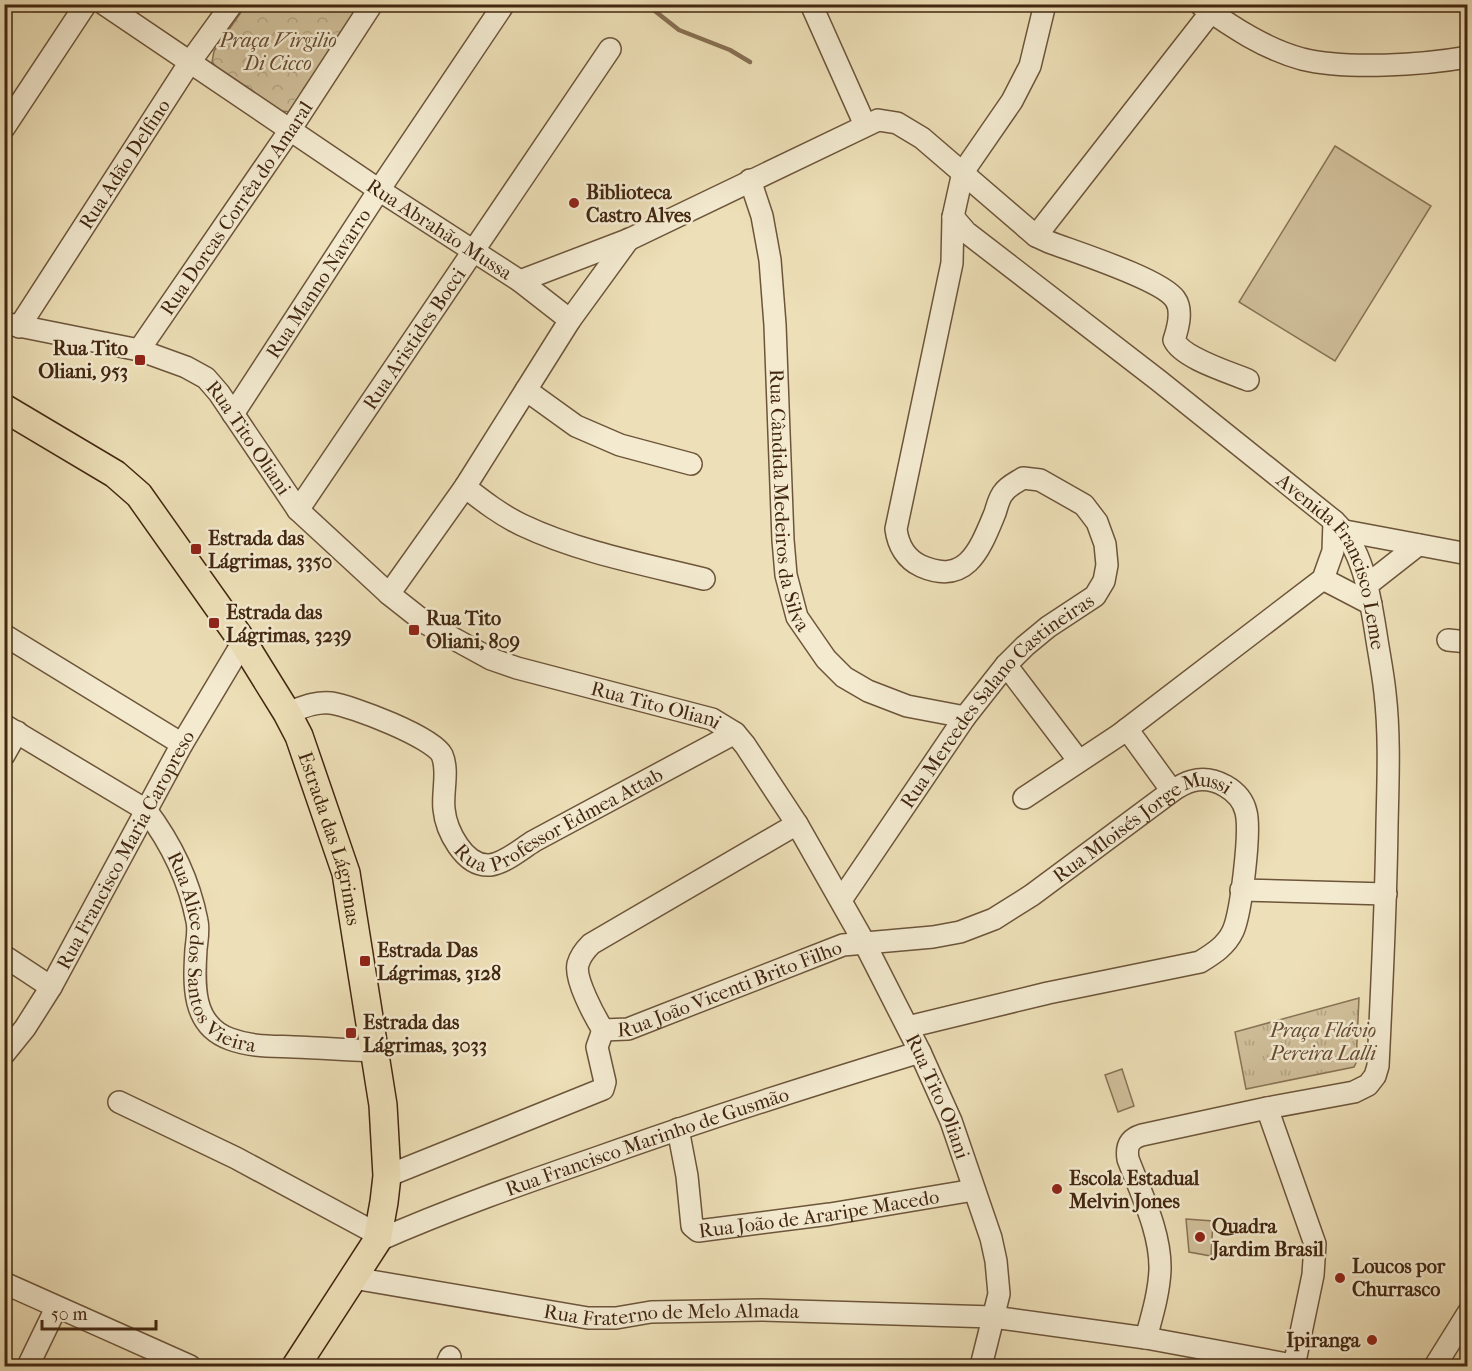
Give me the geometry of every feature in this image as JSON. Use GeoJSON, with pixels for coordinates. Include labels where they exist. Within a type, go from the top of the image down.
{"type":"FeatureCollection","features":[{"type":"Feature","properties":{"kind":"main road","name":"Estrada das Lágrimas"},"geometry":{"type":"LineString","coordinates":[[4,408],[115,474],[139,495],[243,642],[287,713],[299,736],[346,873],[376,1051],[383,1105],[387,1176],[378,1238],[296,1366]]}},
{"type":"Feature","properties":{"kind":"street"},"geometry":{"type":"LineString","coordinates":[[4,128],[86,4]]}},
{"type":"Feature","properties":{"kind":"street","name":"Rua Abrahão Mussa"},"geometry":{"type":"LineString","coordinates":[[104,4],[379,190],[520,281],[630,239],[865,125]]}},
{"type":"Feature","properties":{"kind":"street","name":"Rua Adão Delfino"},"geometry":{"type":"LineString","coordinates":[[12,325],[190,62],[232,4]]}},
{"type":"Feature","properties":{"kind":"street","name":"Rua Dorcas Corrêa do Amaral"},"geometry":{"type":"LineString","coordinates":[[139,350],[290,130],[372,4]]}},
{"type":"Feature","properties":{"kind":"street","name":"Rua Manno Navarro"},"geometry":{"type":"LineString","coordinates":[[233,414],[504,4]]}},
{"type":"Feature","properties":{"kind":"street"},"geometry":{"type":"LineString","coordinates":[[811,4],[865,125],[878,120],[887,120],[904,126],[963,172],[1036,236],[1148,280],[1164,289],[1177,301],[1179,326],[1174,340],[1177,346],[1191,355],[1248,380]]}},
{"type":"Feature","properties":{"kind":"street"},"geometry":{"type":"LineString","coordinates":[[953,217],[963,172],[1017,92],[1030,66],[1046,4]]}},
{"type":"Feature","properties":{"kind":"street"},"geometry":{"type":"LineString","coordinates":[[1036,236],[1206,8],[1242,34],[1302,59],[1358,66],[1445,61],[1467,57]]}},
{"type":"Feature","properties":{"kind":"street","name":"Rua Aristides Bocci"},"geometry":{"type":"LineString","coordinates":[[298,510],[610,49]]}},
{"type":"Feature","properties":{"kind":"street","name":"Rua Cândida Medeiros da Silva"},"geometry":{"type":"LineString","coordinates":[[750,180],[762,216],[770,260],[775,325],[783,540],[786,575],[797,617],[826,659],[844,677],[868,691],[907,706],[965,717]]}},
{"type":"Feature","properties":{"kind":"street","name":"Avenida Francisco Leme"},"geometry":{"type":"LineString","coordinates":[[953,217],[966,232],[1149,373],[1339,526],[1369,595],[1385,694],[1388,774],[1386,894],[1378,1066],[1375,1076],[1368,1085],[1354,1092],[1267,1108]]}},
{"type":"Feature","properties":{"kind":"street","name":"Rua Mercedes Salano Castineiras"},"geometry":{"type":"LineString","coordinates":[[841,900],[965,717],[1006,665],[1048,627],[1095,596],[1106,573],[1105,544],[1097,522],[1084,505],[1040,480],[1023,478],[1003,492],[981,543],[969,562],[957,571],[929,569],[914,563],[905,554],[898,541],[896,529],[898,513],[952,263],[953,217]]}},
{"type":"Feature","properties":{"kind":"street"},"geometry":{"type":"LineString","coordinates":[[389,594],[465,487],[570,320],[630,239]]}},
{"type":"Feature","properties":{"kind":"street"},"geometry":{"type":"LineString","coordinates":[[520,281],[570,320]]}},
{"type":"Feature","properties":{"kind":"street","name":"Rua Tito Oliani"},"geometry":{"type":"LineString","coordinates":[[12,325],[139,350],[186,367],[206,378],[298,510],[389,594],[427,624],[491,658],[517,668],[680,709],[712,719],[735,733],[797,824],[841,900],[908,1027],[951,1121],[991,1238],[996,1261],[999,1294],[981,1366]]}},
{"type":"Feature","properties":{"kind":"street"},"geometry":{"type":"LineString","coordinates":[[526,390],[576,426],[620,445],[691,464]]}},
{"type":"Feature","properties":{"kind":"street"},"geometry":{"type":"LineString","coordinates":[[465,487],[492,508],[521,525],[548,536],[585,549],[704,579]]}},
{"type":"Feature","properties":{"kind":"street"},"geometry":{"type":"LineString","coordinates":[[1024,798],[1127,729],[1323,579],[1339,526],[1467,554]]}},
{"type":"Feature","properties":{"kind":"street"},"geometry":{"type":"LineString","coordinates":[[1323,579],[1369,595],[1418,545]]}},
{"type":"Feature","properties":{"kind":"street"},"geometry":{"type":"LineString","coordinates":[[4,635],[182,744]]}},
{"type":"Feature","properties":{"kind":"street","name":"Rua Francisco Maria Caropreso"},"geometry":{"type":"LineString","coordinates":[[4,1054],[25,1028],[51,987],[182,744],[243,642]]}},
{"type":"Feature","properties":{"kind":"street"},"geometry":{"type":"LineString","coordinates":[[1006,665],[1079,761]]}},
{"type":"Feature","properties":{"kind":"street","name":"Rua Professor Edmea Attab"},"geometry":{"type":"LineString","coordinates":[[287,713],[321,703],[333,703],[387,722],[428,741],[442,754],[444,810],[448,828],[470,859],[487,865],[505,859],[534,841],[735,733]]}},
{"type":"Feature","properties":{"kind":"street"},"geometry":{"type":"LineString","coordinates":[[4,755],[11,729],[146,810]]}},
{"type":"Feature","properties":{"kind":"street"},"geometry":{"type":"LineString","coordinates":[[1127,729],[1172,791]]}},
{"type":"Feature","properties":{"kind":"street","name":"Rua Mloisés Jorge Mussi"},"geometry":{"type":"LineString","coordinates":[[864,942],[951,934],[994,919],[1032,895],[1172,791],[1193,780],[1210,780],[1226,786],[1240,800],[1246,811],[1248,826],[1241,890],[1233,930],[1225,944],[1214,954],[1200,962],[1048,993],[908,1027]]}},
{"type":"Feature","properties":{"kind":"street","name":"Rua Alice dos Santos Vieira"},"geometry":{"type":"LineString","coordinates":[[146,810],[174,853],[192,898],[198,925],[194,982],[198,1005],[206,1020],[216,1031],[229,1039],[253,1045],[376,1051]]}},
{"type":"Feature","properties":{"kind":"street","name":"Rua João Vicenti Brito Filho"},"geometry":{"type":"LineString","coordinates":[[797,824],[591,944],[578,964],[578,975],[603,1030],[628,1029],[843,945],[864,942]]}},
{"type":"Feature","properties":{"kind":"street"},"geometry":{"type":"LineString","coordinates":[[1241,890],[1386,894]]}},
{"type":"Feature","properties":{"kind":"street"},"geometry":{"type":"LineString","coordinates":[[4,956],[51,987]]}},
{"type":"Feature","properties":{"kind":"street"},"geometry":{"type":"LineString","coordinates":[[387,1176],[603,1089],[605,1082],[597,1047],[603,1030]]}},
{"type":"Feature","properties":{"kind":"street","name":"Rua Francisco Marinho de Gusmão"},"geometry":{"type":"LineString","coordinates":[[378,1238],[678,1129],[920,1052]]}},
{"type":"Feature","properties":{"kind":"street"},"geometry":{"type":"LineString","coordinates":[[119,1102],[236,1158],[378,1238]]}},
{"type":"Feature","properties":{"kind":"street"},"geometry":{"type":"LineString","coordinates":[[1146,1338],[1156,1300],[1160,1269],[1159,1251],[1156,1233],[1128,1159],[1128,1145],[1138,1136],[1267,1108],[1315,1244],[1313,1275],[1296,1366]]}},
{"type":"Feature","properties":{"kind":"street","name":"Rua João de Araripe Macedo"},"geometry":{"type":"LineString","coordinates":[[678,1129],[687,1176],[692,1226],[698,1231],[830,1214],[974,1190]]}},
{"type":"Feature","properties":{"kind":"street","name":"Rua Fraterno de Melo Almada"},"geometry":{"type":"LineString","coordinates":[[353,1278],[588,1318],[616,1318],[651,1312],[762,1310],[993,1317],[1146,1338],[1296,1366]]}},
{"type":"Feature","properties":{"kind":"street"},"geometry":{"type":"LineString","coordinates":[[4,1283],[190,1366]]}},
{"type":"Feature","properties":{"kind":"street"},"geometry":{"type":"LineString","coordinates":[[27,1366],[56,1308]]}},
{"type":"Feature","properties":{"kind":"street"},"geometry":{"type":"LineString","coordinates":[[1435,1366],[1467,1312]]}},
{"type":"Feature","properties":{"kind":"green space","name":"Praça Virgilio Di Cicco"},"geometry":{"type":"Polygon","coordinates":[[[246,5],[364,5],[291,112],[282,111],[217,68],[212,62],[214,51],[246,5]]]}},
{"type":"Feature","properties":{"kind":"green space"},"geometry":{"type":"Polygon","coordinates":[[[1335,146],[1431,206],[1335,361],[1239,302],[1335,146]]]}},
{"type":"Feature","properties":{"kind":"green space","name":"Praça Flávio Pereira Lalli"},"geometry":{"type":"Polygon","coordinates":[[[1359,998],[1354,1067],[1246,1089],[1235,1032],[1359,998]]]}},
{"type":"Feature","properties":{"kind":"green space"},"geometry":{"type":"Polygon","coordinates":[[[1122,1069],[1134,1106],[1118,1112],[1105,1075],[1122,1069]]]}},
{"type":"Feature","properties":{"kind":"green space","name":"Quadra Jardim Brasil"},"geometry":{"type":"Polygon","coordinates":[[[1186,1219],[1213,1221],[1211,1256],[1189,1252],[1186,1219]]]}},
{"type":"Feature","properties":{"kind":"waterway"},"geometry":{"type":"LineString","coordinates":[[646,4],[679,30],[730,50],[750,62]]}},
{"type":"Feature","properties":{"kind":"place","name":"Biblioteca Castro Alves"},"geometry":{"type":"Point","coordinates":[574,203]}},
{"type":"Feature","properties":{"kind":"place","name":"Rua Tito Oliani, 953"},"geometry":{"type":"Point","coordinates":[140,360]}},
{"type":"Feature","properties":{"kind":"place","name":"Estrada das Lágrimas, 3350"},"geometry":{"type":"Point","coordinates":[196,549]}},
{"type":"Feature","properties":{"kind":"place","name":"Estrada das Lágrimas, 3239"},"geometry":{"type":"Point","coordinates":[214,623]}},
{"type":"Feature","properties":{"kind":"place","name":"Rua Tito Oliani, 809"},"geometry":{"type":"Point","coordinates":[414,630]}},
{"type":"Feature","properties":{"kind":"place","name":"Estrada Das Lágrimas, 3128"},"geometry":{"type":"Point","coordinates":[365,961]}},
{"type":"Feature","properties":{"kind":"place","name":"Estrada das Lágrimas, 3033"},"geometry":{"type":"Point","coordinates":[351,1033]}},
{"type":"Feature","properties":{"kind":"place","name":"Escola Estadual Melvin Jones"},"geometry":{"type":"Point","coordinates":[1057,1189]}},
{"type":"Feature","properties":{"kind":"place","name":"Quadra Jardim Brasil"},"geometry":{"type":"Point","coordinates":[1200,1237]}},
{"type":"Feature","properties":{"kind":"place","name":"Loucos por Churrasco"},"geometry":{"type":"Point","coordinates":[1340,1278]}},
{"type":"Feature","properties":{"kind":"place","name":"Ipiranga"},"geometry":{"type":"Point","coordinates":[1372,1340]}}]}
